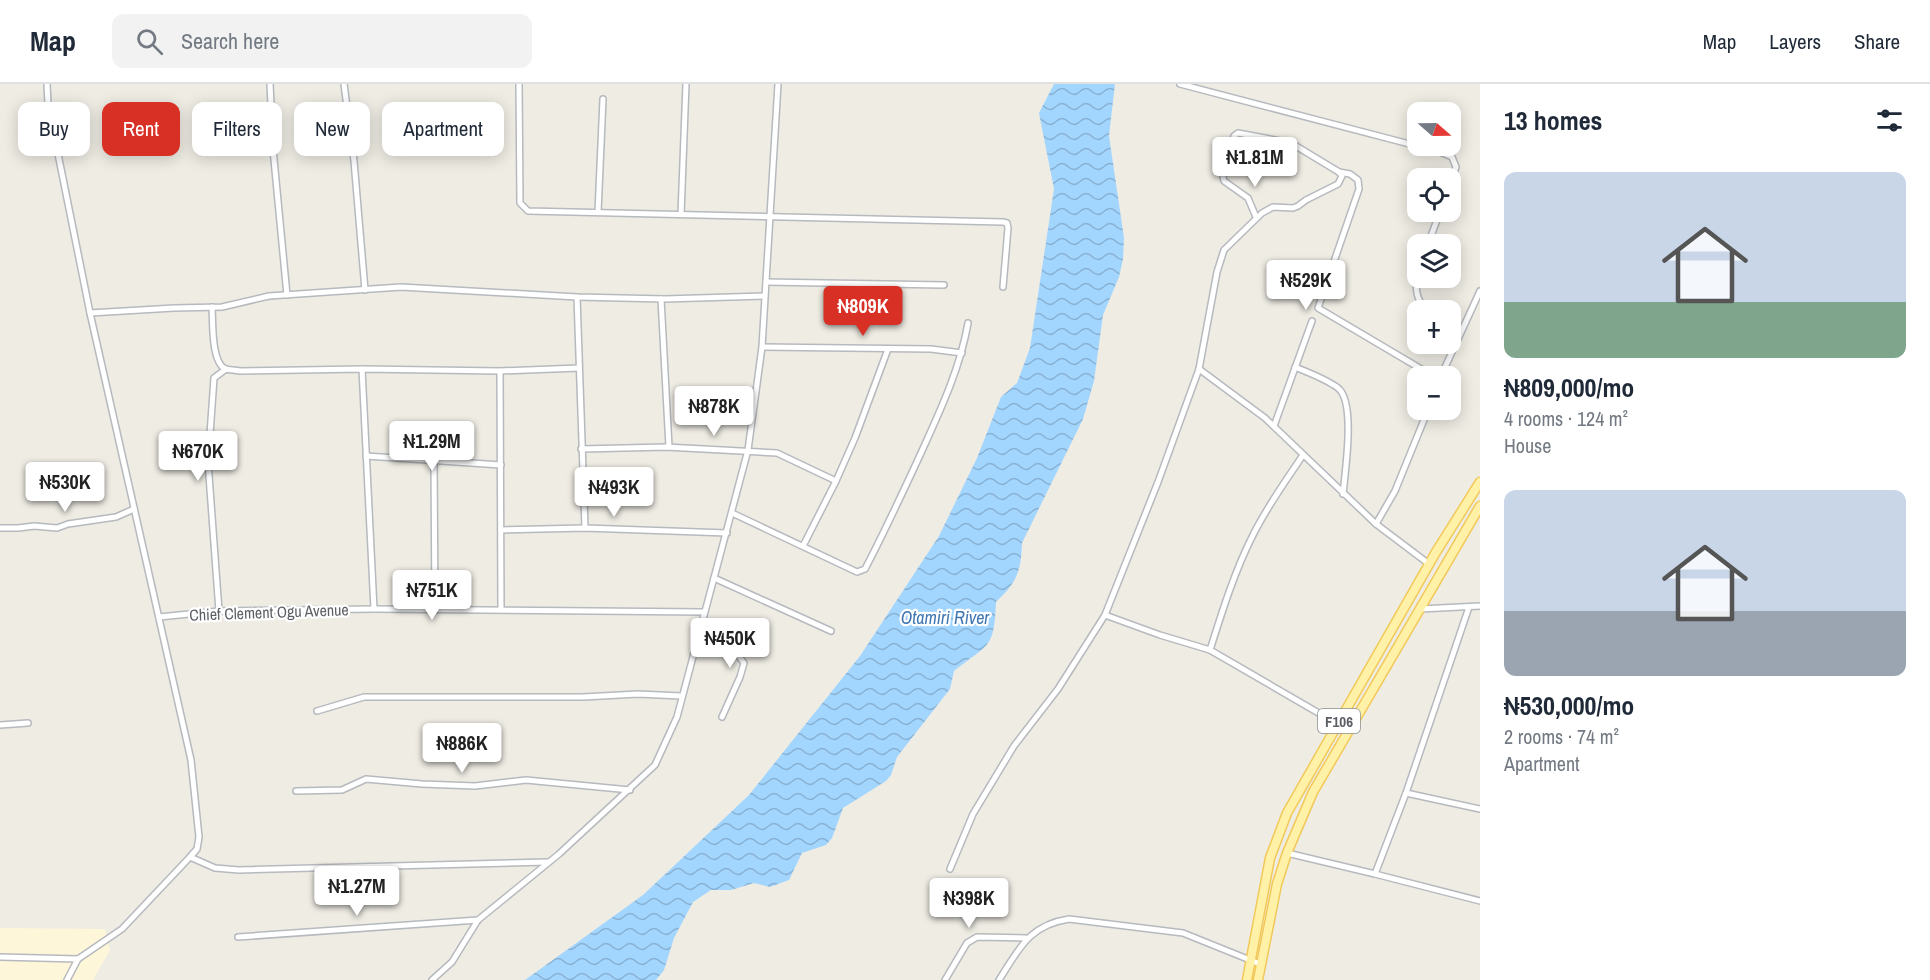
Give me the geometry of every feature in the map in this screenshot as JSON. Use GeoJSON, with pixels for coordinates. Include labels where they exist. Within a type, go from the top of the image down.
{"type":"FeatureCollection","features":[{"type":"Feature","properties":{"kind":"main road","name":"F106"},"geometry":{"type":"LineString","coordinates":[[1247,980],[1275,842],[1287,813],[1429,564],[1480,482]]}},
{"type":"Feature","properties":{"kind":"main road","name":"F106"},"geometry":{"type":"LineString","coordinates":[[1258,980],[1277,884],[1312,792],[1480,506]]}},
{"type":"Feature","properties":{"kind":"street"},"geometry":{"type":"LineString","coordinates":[[47,84],[48,104],[90,313],[191,760],[199,837],[196,849],[190,857],[122,928],[78,959],[67,980]]}},
{"type":"Feature","properties":{"kind":"street"},"geometry":{"type":"LineString","coordinates":[[270,84],[273,148],[287,295]]}},
{"type":"Feature","properties":{"kind":"street"},"geometry":{"type":"LineString","coordinates":[[344,84],[354,161],[365,290]]}},
{"type":"Feature","properties":{"kind":"street"},"geometry":{"type":"LineString","coordinates":[[519,84],[520,203],[528,211],[1007,223],[1003,287]]}},
{"type":"Feature","properties":{"kind":"street"},"geometry":{"type":"LineString","coordinates":[[681,214],[686,84]]}},
{"type":"Feature","properties":{"kind":"street"},"geometry":{"type":"LineString","coordinates":[[432,980],[452,962],[478,920],[549,862],[655,765],[676,717],[748,450],[762,347],[778,84]]}},
{"type":"Feature","properties":{"kind":"street"},"geometry":{"type":"LineString","coordinates":[[1180,84],[1440,152],[1452,157],[1456,168]]}},
{"type":"Feature","properties":{"kind":"street"},"geometry":{"type":"LineString","coordinates":[[598,212],[603,99]]}},
{"type":"Feature","properties":{"kind":"street"},"geometry":{"type":"LineString","coordinates":[[1256,218],[1248,198],[1224,181],[1223,177],[1234,136],[1238,133],[1291,143],[1339,171],[1355,177],[1358,180],[1359,189],[1318,308],[1416,366]]}},
{"type":"Feature","properties":{"kind":"street"},"geometry":{"type":"LineString","coordinates":[[950,868],[973,814],[1014,746],[1068,674],[1105,615],[1158,482],[1199,369],[1224,250],[1256,218],[1273,207],[1293,208],[1338,184],[1342,176],[1339,171]]}},
{"type":"Feature","properties":{"kind":"street"},"geometry":{"type":"LineString","coordinates":[[766,282],[944,285]]}},
{"type":"Feature","properties":{"kind":"street"},"geometry":{"type":"LineString","coordinates":[[90,313],[239,305],[253,299],[287,295],[401,287],[577,297],[661,299],[765,296]]}},
{"type":"Feature","properties":{"kind":"street"},"geometry":{"type":"LineString","coordinates":[[1461,334],[1480,291]]}},
{"type":"Feature","properties":{"kind":"street"},"geometry":{"type":"LineString","coordinates":[[577,297],[585,528]]}},
{"type":"Feature","properties":{"kind":"street"},"geometry":{"type":"LineString","coordinates":[[661,299],[669,447]]}},
{"type":"Feature","properties":{"kind":"street"},"geometry":{"type":"LineString","coordinates":[[212,307],[216,354],[218,362],[226,369],[240,371],[362,369],[500,371],[579,368]]}},
{"type":"Feature","properties":{"kind":"street"},"geometry":{"type":"LineString","coordinates":[[1274,426],[1312,321]]}},
{"type":"Feature","properties":{"kind":"street"},"geometry":{"type":"LineString","coordinates":[[732,513],[857,572],[865,569],[938,416],[963,353],[968,323]]}},
{"type":"Feature","properties":{"kind":"street"},"geometry":{"type":"LineString","coordinates":[[762,347],[931,349],[963,353]]}},
{"type":"Feature","properties":{"kind":"street"},"geometry":{"type":"LineString","coordinates":[[803,546],[855,438],[888,349]]}},
{"type":"Feature","properties":{"kind":"street"},"geometry":{"type":"LineString","coordinates":[[1295,367],[1338,388],[1345,397],[1348,415],[1343,494]]}},
{"type":"Feature","properties":{"kind":"street"},"geometry":{"type":"LineString","coordinates":[[219,611],[208,462],[214,378],[226,369]]}},
{"type":"Feature","properties":{"kind":"street"},"geometry":{"type":"LineString","coordinates":[[362,369],[374,609]]}},
{"type":"Feature","properties":{"kind":"street"},"geometry":{"type":"LineString","coordinates":[[1199,369],[1274,426],[1376,524],[1429,564]]}},
{"type":"Feature","properties":{"kind":"street"},"geometry":{"type":"LineString","coordinates":[[500,371],[501,610]]}},
{"type":"Feature","properties":{"kind":"street"},"geometry":{"type":"LineString","coordinates":[[1376,524],[1395,491],[1424,420]]}},
{"type":"Feature","properties":{"kind":"street"},"geometry":{"type":"LineString","coordinates":[[581,448],[669,447],[777,453],[836,481]]}},
{"type":"Feature","properties":{"kind":"street"},"geometry":{"type":"LineString","coordinates":[[1210,650],[1252,536],[1303,455]]}},
{"type":"Feature","properties":{"kind":"street"},"geometry":{"type":"LineString","coordinates":[[366,456],[501,465]]}},
{"type":"Feature","properties":{"kind":"street"},"geometry":{"type":"LineString","coordinates":[[434,460],[435,610]]}},
{"type":"Feature","properties":{"kind":"street"},"geometry":{"type":"LineString","coordinates":[[0,528],[34,526],[57,528],[68,524],[116,517],[134,509]]}},
{"type":"Feature","properties":{"kind":"street"},"geometry":{"type":"LineString","coordinates":[[501,530],[585,528],[727,533]]}},
{"type":"Feature","properties":{"kind":"street"},"geometry":{"type":"LineString","coordinates":[[714,578],[831,631]]}},
{"type":"Feature","properties":{"kind":"street"},"geometry":{"type":"LineString","coordinates":[[1419,609],[1480,606]]}},
{"type":"Feature","properties":{"kind":"street"},"geometry":{"type":"LineString","coordinates":[[1375,874],[1406,793],[1468,607]]}},
{"type":"Feature","properties":{"kind":"street","name":"Chief Clement Ogu Avenue"},"geometry":{"type":"LineString","coordinates":[[159,617],[219,611],[374,609],[704,612]]}},
{"type":"Feature","properties":{"kind":"street"},"geometry":{"type":"LineString","coordinates":[[1105,615],[1210,650],[1348,730]]}},
{"type":"Feature","properties":{"kind":"street"},"geometry":{"type":"LineString","coordinates":[[698,636],[737,654],[744,663],[722,717]]}},
{"type":"Feature","properties":{"kind":"street"},"geometry":{"type":"LineString","coordinates":[[317,711],[364,697],[583,697],[638,694],[681,696]]}},
{"type":"Feature","properties":{"kind":"street"},"geometry":{"type":"LineString","coordinates":[[0,725],[28,723]]}},
{"type":"Feature","properties":{"kind":"street"},"geometry":{"type":"LineString","coordinates":[[296,791],[342,790],[366,779],[474,786],[526,780],[630,790]]}},
{"type":"Feature","properties":{"kind":"street"},"geometry":{"type":"LineString","coordinates":[[1406,793],[1480,809]]}},
{"type":"Feature","properties":{"kind":"street"},"geometry":{"type":"LineString","coordinates":[[1287,853],[1480,901]]}},
{"type":"Feature","properties":{"kind":"street"},"geometry":{"type":"LineString","coordinates":[[190,857],[214,868],[239,870],[549,862]]}},
{"type":"Feature","properties":{"kind":"street"},"geometry":{"type":"LineString","coordinates":[[999,980],[1026,938],[1053,921],[1069,919],[1184,933],[1260,964]]}},
{"type":"Feature","properties":{"kind":"street"},"geometry":{"type":"LineString","coordinates":[[238,937],[478,920]]}},
{"type":"Feature","properties":{"kind":"street"},"geometry":{"type":"LineString","coordinates":[[945,980],[967,943],[977,938],[1026,938]]}},
{"type":"Feature","properties":{"kind":"street"},"geometry":{"type":"LineString","coordinates":[[0,957],[78,959]]}},
{"type":"Feature","properties":{"kind":"shaded area"},"geometry":{"type":"Polygon","coordinates":[[[0,928],[105,929],[110,950],[93,980],[0,980],[0,928]]]}},
{"type":"Feature","properties":{"kind":"water","name":"Otamiri River"},"geometry":{"type":"Polygon","coordinates":[[[1054,84],[1115,84],[1109,136],[1124,238],[1123,259],[1119,277],[1103,315],[1094,381],[1083,419],[1022,543],[1017,576],[996,602],[991,638],[982,650],[954,671],[950,689],[897,757],[891,775],[886,781],[843,808],[832,838],[826,845],[802,853],[789,880],[770,887],[754,883],[731,890],[711,890],[693,902],[674,938],[664,970],[656,980],[525,980],[643,895],[749,795],[860,656],[939,536],[977,458],[1001,397],[1017,383],[1030,348],[1054,189],[1039,113],[1054,84]]]}}]}
